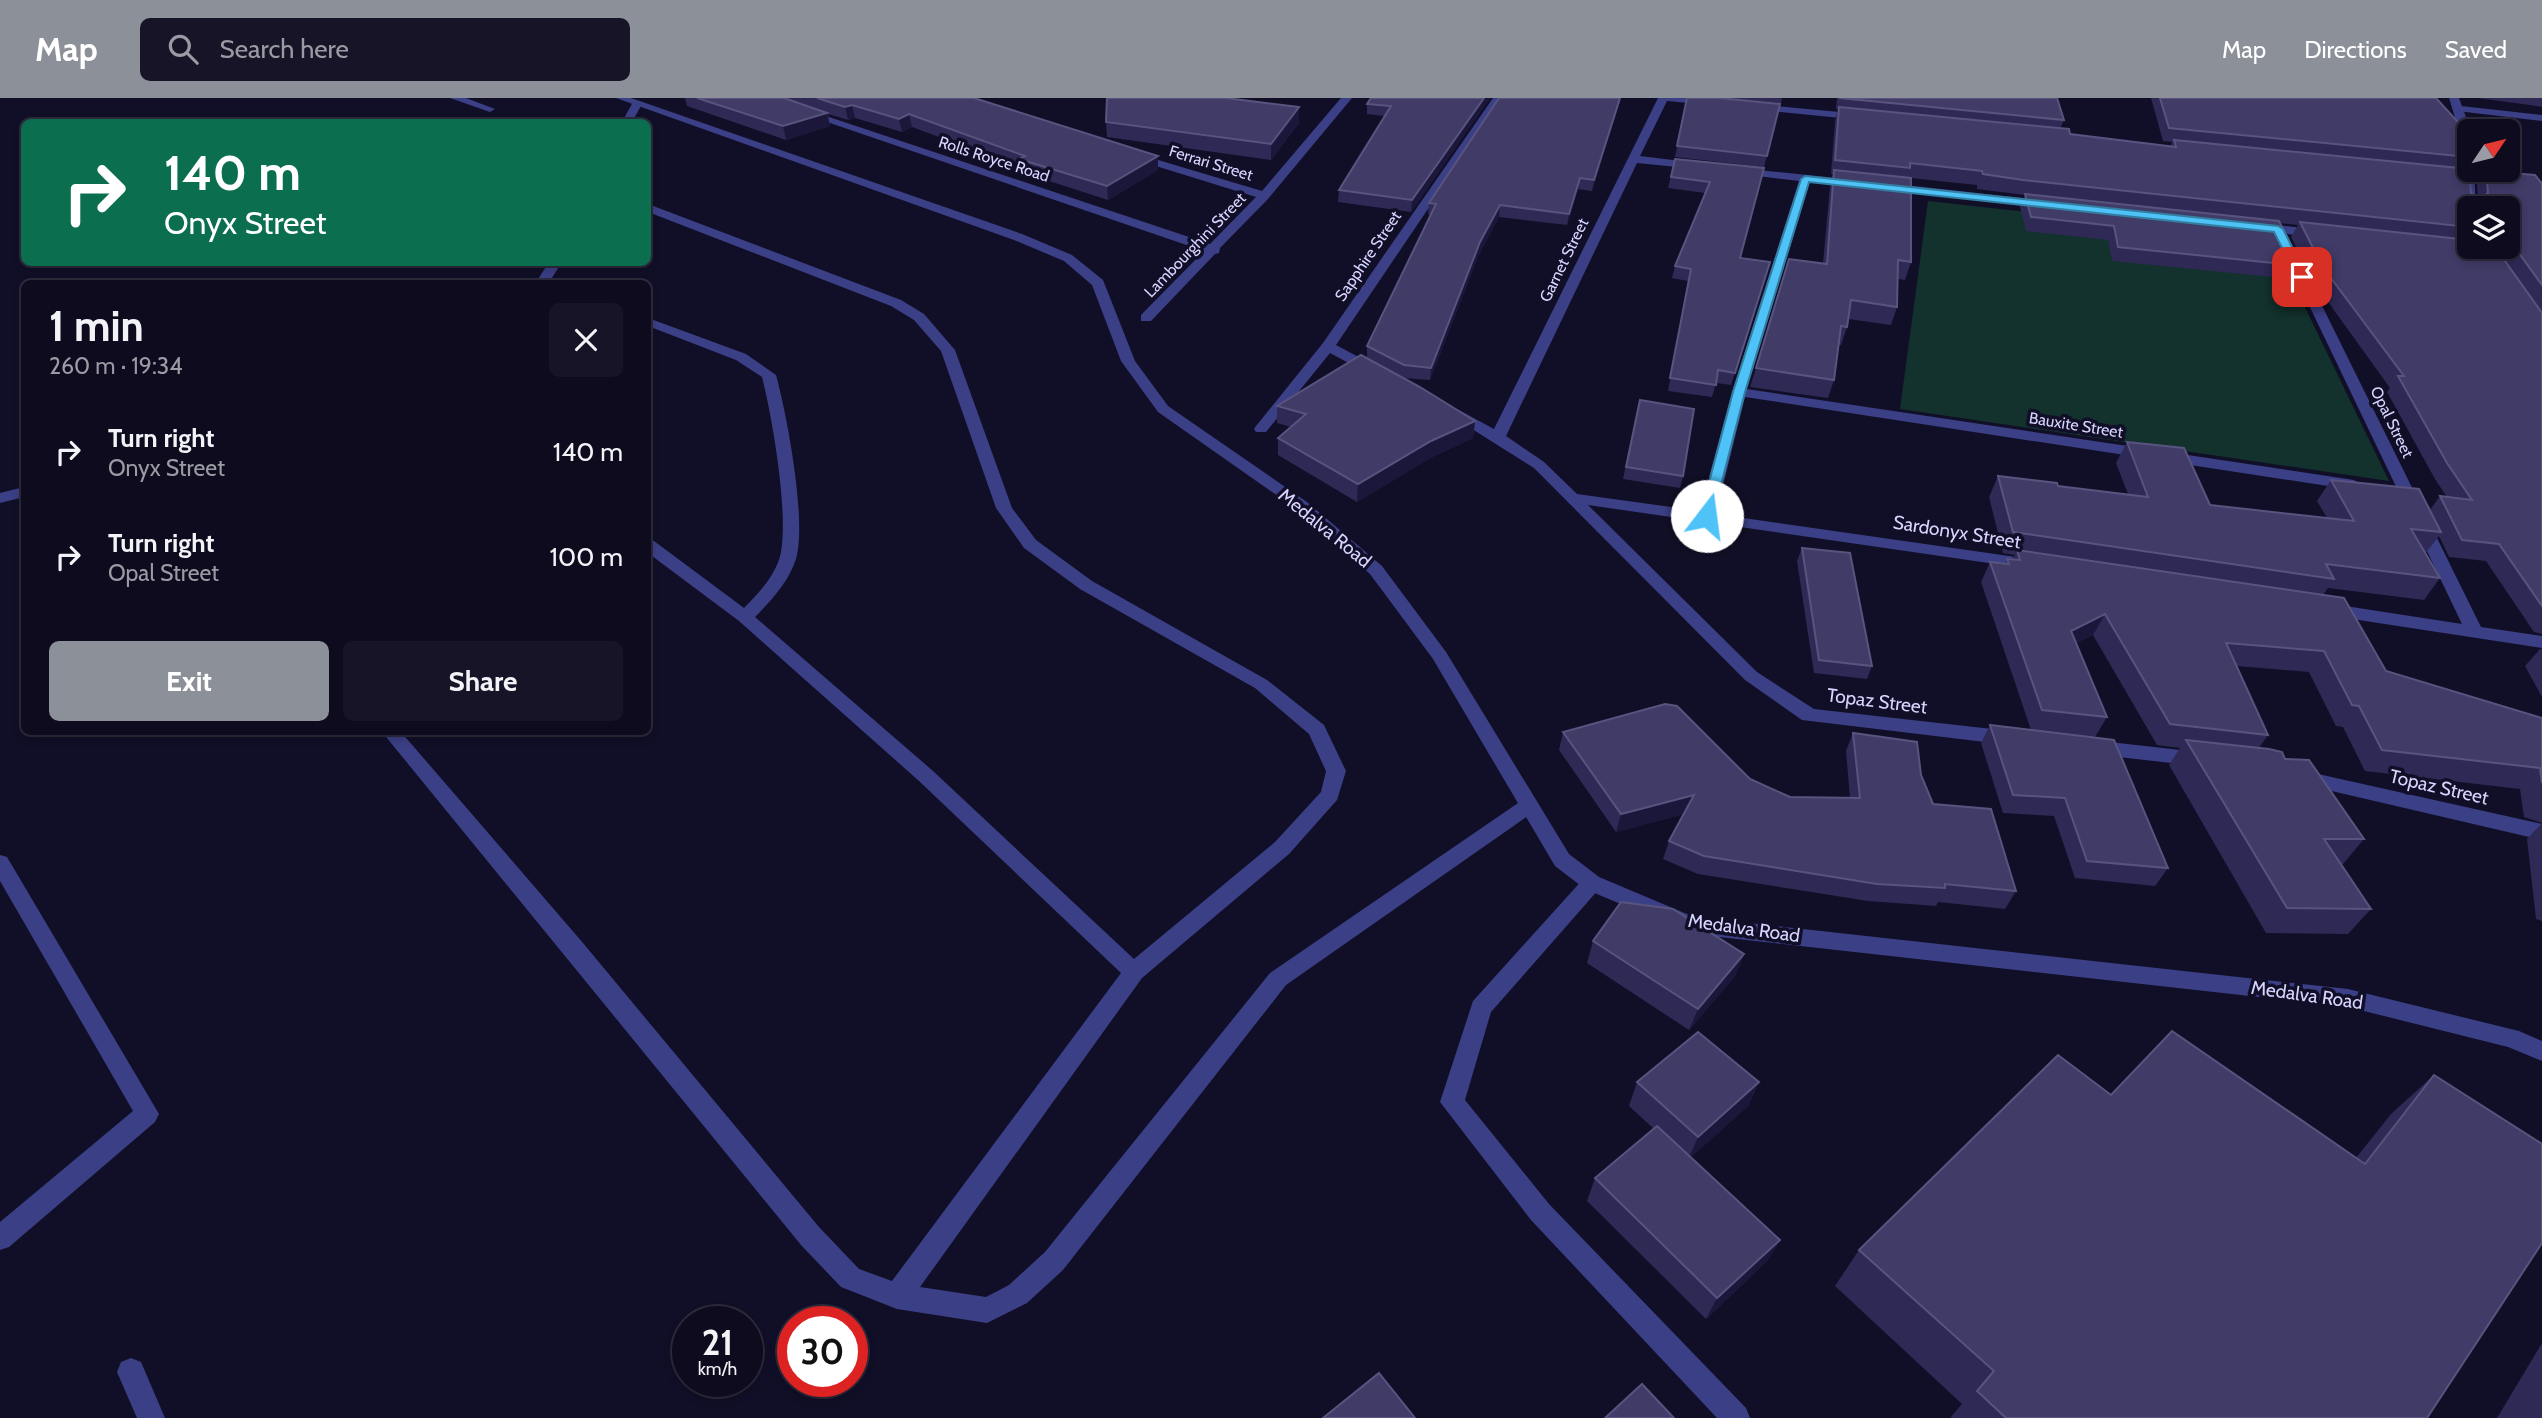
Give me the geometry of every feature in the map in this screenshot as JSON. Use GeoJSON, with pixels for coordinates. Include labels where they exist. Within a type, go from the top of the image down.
{"type":"FeatureCollection","features":[{"type":"Feature","properties":{"kind":"street"},"geometry":{"type":"LineString","coordinates":[[456,98],[490,109]]}},
{"type":"Feature","properties":{"kind":"street","name":"Medalva Road"},"geometry":{"type":"LineString","coordinates":[[621,98],[1005,232],[1068,258],[1098,283],[1128,361],[1163,409],[1301,505],[1376,570],[1440,656],[1562,860],[1592,883],[1692,925],[2348,998],[2511,1038],[2542,1051]]}},
{"type":"Feature","properties":{"kind":"street","name":"Rolls Royce Road"},"geometry":{"type":"LineString","coordinates":[[762,98],[1215,250]]}},
{"type":"Feature","properties":{"kind":"street","name":"Lambourghini Street"},"geometry":{"type":"LineString","coordinates":[[1146,318],[1215,250],[1347,98]]}},
{"type":"Feature","properties":{"kind":"street","name":"Sapphire Street"},"geometry":{"type":"LineString","coordinates":[[1261,429],[1328,345],[1498,98]]}},
{"type":"Feature","properties":{"kind":"street"},"geometry":{"type":"LineString","coordinates":[[1665,98],[1722,103]]}},
{"type":"Feature","properties":{"kind":"street","name":"Garnet Street"},"geometry":{"type":"LineString","coordinates":[[1498,437],[1632,159],[1665,98]]}},
{"type":"Feature","properties":{"kind":"street"},"geometry":{"type":"LineString","coordinates":[[629,119],[638,104]]}},
{"type":"Feature","properties":{"kind":"street"},"geometry":{"type":"LineString","coordinates":[[2458,104],[2542,118]]}},
{"type":"Feature","properties":{"kind":"street"},"geometry":{"type":"LineString","coordinates":[[1736,105],[1874,118]]}},
{"type":"Feature","properties":{"kind":"street","name":"Ferrari Street"},"geometry":{"type":"LineString","coordinates":[[1120,151],[1264,196]]}},
{"type":"Feature","properties":{"kind":"street"},"geometry":{"type":"LineString","coordinates":[[1632,159],[2056,205]]}},
{"type":"Feature","properties":{"kind":"street"},"geometry":{"type":"LineString","coordinates":[[2440,175],[2457,176]]}},
{"type":"Feature","properties":{"kind":"street"},"geometry":{"type":"LineString","coordinates":[[1707,516],[1739,392],[1805,179]]}},
{"type":"Feature","properties":{"kind":"street"},"geometry":{"type":"LineString","coordinates":[[2509,182],[2542,186]]}},
{"type":"Feature","properties":{"kind":"street"},"geometry":{"type":"LineString","coordinates":[[651,209],[897,303],[919,317],[948,350],[1004,508],[1030,544],[1086,585],[1261,684],[1317,730],[1336,771],[1330,795],[1282,848],[1134,972],[897,1296]]}},
{"type":"Feature","properties":{"kind":"street"},"geometry":{"type":"LineString","coordinates":[[2250,226],[2330,235]]}},
{"type":"Feature","properties":{"kind":"street","name":"Opal Street"},"geometry":{"type":"LineString","coordinates":[[2278,229],[2401,492],[2474,631]]}},
{"type":"Feature","properties":{"kind":"street"},"geometry":{"type":"LineString","coordinates":[[651,323],[741,357],[769,375],[775,396],[789,513],[790,554],[774,589],[745,617]]}},
{"type":"Feature","properties":{"kind":"street"},"geometry":{"type":"LineString","coordinates":[[1328,345],[1388,378]]}},
{"type":"Feature","properties":{"kind":"street","name":"Bauxite Street"},"geometry":{"type":"LineString","coordinates":[[1739,392],[2367,487]]}},
{"type":"Feature","properties":{"kind":"street","name":"Topaz Street"},"geometry":{"type":"LineString","coordinates":[[1437,404],[1498,437],[1539,465],[1751,676],[1809,715],[2030,740]]}},
{"type":"Feature","properties":{"kind":"street"},"geometry":{"type":"LineString","coordinates":[[0,498],[21,493]]}},
{"type":"Feature","properties":{"kind":"street","name":"Sardonyx Street"},"geometry":{"type":"LineString","coordinates":[[1574,498],[2049,567]]}},
{"type":"Feature","properties":{"kind":"street"},"geometry":{"type":"LineString","coordinates":[[651,547],[745,617],[926,776],[1134,972]]}},
{"type":"Feature","properties":{"kind":"street"},"geometry":{"type":"LineString","coordinates":[[2309,606],[2542,642]]}},
{"type":"Feature","properties":{"kind":"street"},"geometry":{"type":"LineString","coordinates":[[394,735],[584,959],[810,1236],[850,1278],[897,1296],[987,1310],[1018,1294],[1054,1261],[1278,979],[1528,806]]}},
{"type":"Feature","properties":{"kind":"street"},"geometry":{"type":"LineString","coordinates":[[2071,745],[2210,761]]}},
{"type":"Feature","properties":{"kind":"street","name":"Topaz Street"},"geometry":{"type":"LineString","coordinates":[[2278,772],[2542,832]]}},
{"type":"Feature","properties":{"kind":"street"},"geometry":{"type":"LineString","coordinates":[[0,863],[147,1114],[0,1238]]}},
{"type":"Feature","properties":{"kind":"street"},"geometry":{"type":"LineString","coordinates":[[1592,883],[1481,1008],[1452,1102],[1540,1212],[1737,1418]]}},
{"type":"Feature","properties":{"kind":"street"},"geometry":{"type":"LineString","coordinates":[[131,1372],[151,1418]]}},
{"type":"Feature","properties":{"kind":"green space"},"geometry":{"type":"Polygon","coordinates":[[[1928,201],[2272,239],[2389,481],[1900,409],[1928,201]]]}},
{"type":"Feature","properties":{"kind":"building"},"geometry":{"type":"Polygon","coordinates":[[[697,98],[784,98],[827,113],[783,126],[697,98]]]}},
{"type":"Feature","properties":{"kind":"building"},"geometry":{"type":"Polygon","coordinates":[[[817,98],[974,98],[1158,156],[1107,186],[1019,159],[1025,156],[909,114],[899,119],[817,98]]]}},
{"type":"Feature","properties":{"kind":"building"},"geometry":{"type":"Polygon","coordinates":[[[1107,98],[1226,98],[1299,107],[1271,144],[1106,122],[1107,98]]]}},
{"type":"Feature","properties":{"kind":"building"},"geometry":{"type":"Polygon","coordinates":[[[1371,98],[1484,98],[1412,200],[1339,190],[1391,106],[1367,104],[1371,98]]]}},
{"type":"Feature","properties":{"kind":"building"},"geometry":{"type":"Polygon","coordinates":[[[1499,98],[1620,98],[1594,180],[1580,178],[1569,214],[1500,205],[1480,242],[1431,368],[1404,365],[1367,346],[1436,204],[1429,203],[1499,98]]]}},
{"type":"Feature","properties":{"kind":"building"},"geometry":{"type":"Polygon","coordinates":[[[1687,98],[1780,104],[1767,156],[1677,146],[1687,98]]]}},
{"type":"Feature","properties":{"kind":"building"},"geometry":{"type":"Polygon","coordinates":[[[1839,98],[2057,98],[2064,120],[1839,98]]]}},
{"type":"Feature","properties":{"kind":"building"},"geometry":{"type":"Polygon","coordinates":[[[2160,98],[2436,98],[2457,121],[2457,156],[2169,128],[2160,98]]]}},
{"type":"Feature","properties":{"kind":"building"},"geometry":{"type":"Polygon","coordinates":[[[1839,107],[2069,129],[2070,134],[2176,147],[2174,140],[2457,168],[2457,182],[2470,182],[2471,193],[2475,196],[2457,196],[2457,226],[2023,180],[1983,174],[1982,171],[1910,163],[1910,168],[1835,160],[1839,107]]]}},
{"type":"Feature","properties":{"kind":"building"},"geometry":{"type":"Polygon","coordinates":[[[1675,159],[1764,168],[1740,258],[1770,262],[1735,373],[1718,370],[1716,385],[1670,378],[1691,269],[1675,266],[1710,182],[1671,177],[1675,159]]]}},
{"type":"Feature","properties":{"kind":"building"},"geometry":{"type":"Polygon","coordinates":[[[1834,170],[1911,178],[1911,262],[1898,260],[1897,307],[1851,300],[1847,327],[1841,326],[1834,380],[1756,368],[1789,259],[1827,264],[1834,170]]]}},
{"type":"Feature","properties":{"kind":"building"},"geometry":{"type":"Polygon","coordinates":[[[2520,174],[2535,175],[2542,184],[2542,285],[2520,255],[2520,196],[2484,196],[2488,193],[2487,182],[2520,182],[2520,174]]]}},
{"type":"Feature","properties":{"kind":"building"},"geometry":{"type":"Polygon","coordinates":[[[2025,194],[2279,221],[2302,266],[2118,247],[2114,226],[2031,217],[2025,194]]]}},
{"type":"Feature","properties":{"kind":"building"},"geometry":{"type":"Polygon","coordinates":[[[2300,222],[2457,239],[2457,259],[2504,259],[2542,313],[2542,606],[2499,544],[2462,540],[2440,496],[2472,500],[2447,463],[2398,376],[2404,376],[2322,266],[2300,222]]]}},
{"type":"Feature","properties":{"kind":"building"},"geometry":{"type":"Polygon","coordinates":[[[1361,355],[1475,421],[1431,441],[1358,484],[1278,438],[1306,414],[1277,406],[1361,355]]]}},
{"type":"Feature","properties":{"kind":"building"},"geometry":{"type":"Polygon","coordinates":[[[1640,400],[1694,409],[1683,476],[1626,467],[1640,400]]]}},
{"type":"Feature","properties":{"kind":"building"},"geometry":{"type":"Polygon","coordinates":[[[2127,442],[2184,448],[2210,505],[2354,521],[2331,480],[2419,489],[2441,532],[2411,529],[2440,578],[2326,564],[2334,579],[2013,532],[1998,476],[2148,497],[2127,442]]]}},
{"type":"Feature","properties":{"kind":"building"},"geometry":{"type":"Polygon","coordinates":[[[1802,548],[1850,553],[1872,666],[1819,660],[1802,548]]]}},
{"type":"Feature","properties":{"kind":"building"},"geometry":{"type":"Polygon","coordinates":[[[2017,550],[2344,598],[2386,671],[2542,718],[2542,783],[2540,768],[2382,750],[2359,706],[2352,705],[2324,651],[2226,643],[2268,735],[2170,724],[2105,614],[2071,631],[2107,717],[2042,710],[1990,562],[2009,564],[2007,559],[2020,560],[2017,550]]]}},
{"type":"Feature","properties":{"kind":"building"},"geometry":{"type":"Polygon","coordinates":[[[1665,704],[1677,706],[1750,779],[1790,797],[1860,798],[1853,733],[1917,742],[1921,775],[1933,804],[1991,809],[2016,891],[1945,884],[1945,888],[1877,884],[1704,856],[1669,841],[1694,795],[1621,814],[1563,732],[1665,704]]]}},
{"type":"Feature","properties":{"kind":"building"},"geometry":{"type":"Polygon","coordinates":[[[1990,725],[2114,740],[2168,868],[2087,861],[2065,798],[2013,795],[1990,725]]]}},
{"type":"Feature","properties":{"kind":"building"},"geometry":{"type":"Polygon","coordinates":[[[2186,740],[2269,749],[2282,752],[2285,759],[2309,760],[2364,839],[2324,839],[2371,909],[2287,908],[2186,740]]]}},
{"type":"Feature","properties":{"kind":"building"},"geometry":{"type":"Polygon","coordinates":[[[1621,902],[1673,909],[1744,954],[1698,1009],[1593,941],[1621,902]]]}},
{"type":"Feature","properties":{"kind":"building"},"geometry":{"type":"Polygon","coordinates":[[[2172,1031],[2365,1164],[2434,1075],[2542,1144],[2542,1243],[2427,1418],[2006,1418],[1977,1391],[1994,1371],[1859,1250],[2058,1055],[2111,1095],[2172,1031]]]}},
{"type":"Feature","properties":{"kind":"building"},"geometry":{"type":"Polygon","coordinates":[[[1698,1032],[1759,1082],[1698,1137],[1637,1082],[1698,1032]]]}},
{"type":"Feature","properties":{"kind":"building"},"geometry":{"type":"Polygon","coordinates":[[[1657,1126],[1780,1240],[1717,1298],[1595,1178],[1657,1126]]]}},
{"type":"Feature","properties":{"kind":"building"},"geometry":{"type":"Polygon","coordinates":[[[1379,1373],[1415,1418],[1323,1418],[1379,1373]]]}},
{"type":"Feature","properties":{"kind":"building"},"geometry":{"type":"Polygon","coordinates":[[[1642,1384],[1674,1418],[1605,1418],[1642,1384]]]}},
{"type":"Feature","properties":{"kind":"route"},"geometry":{"type":"LineString","coordinates":[[1707,516],[1739,392],[1805,179],[2278,229],[2302,277]]}}]}
